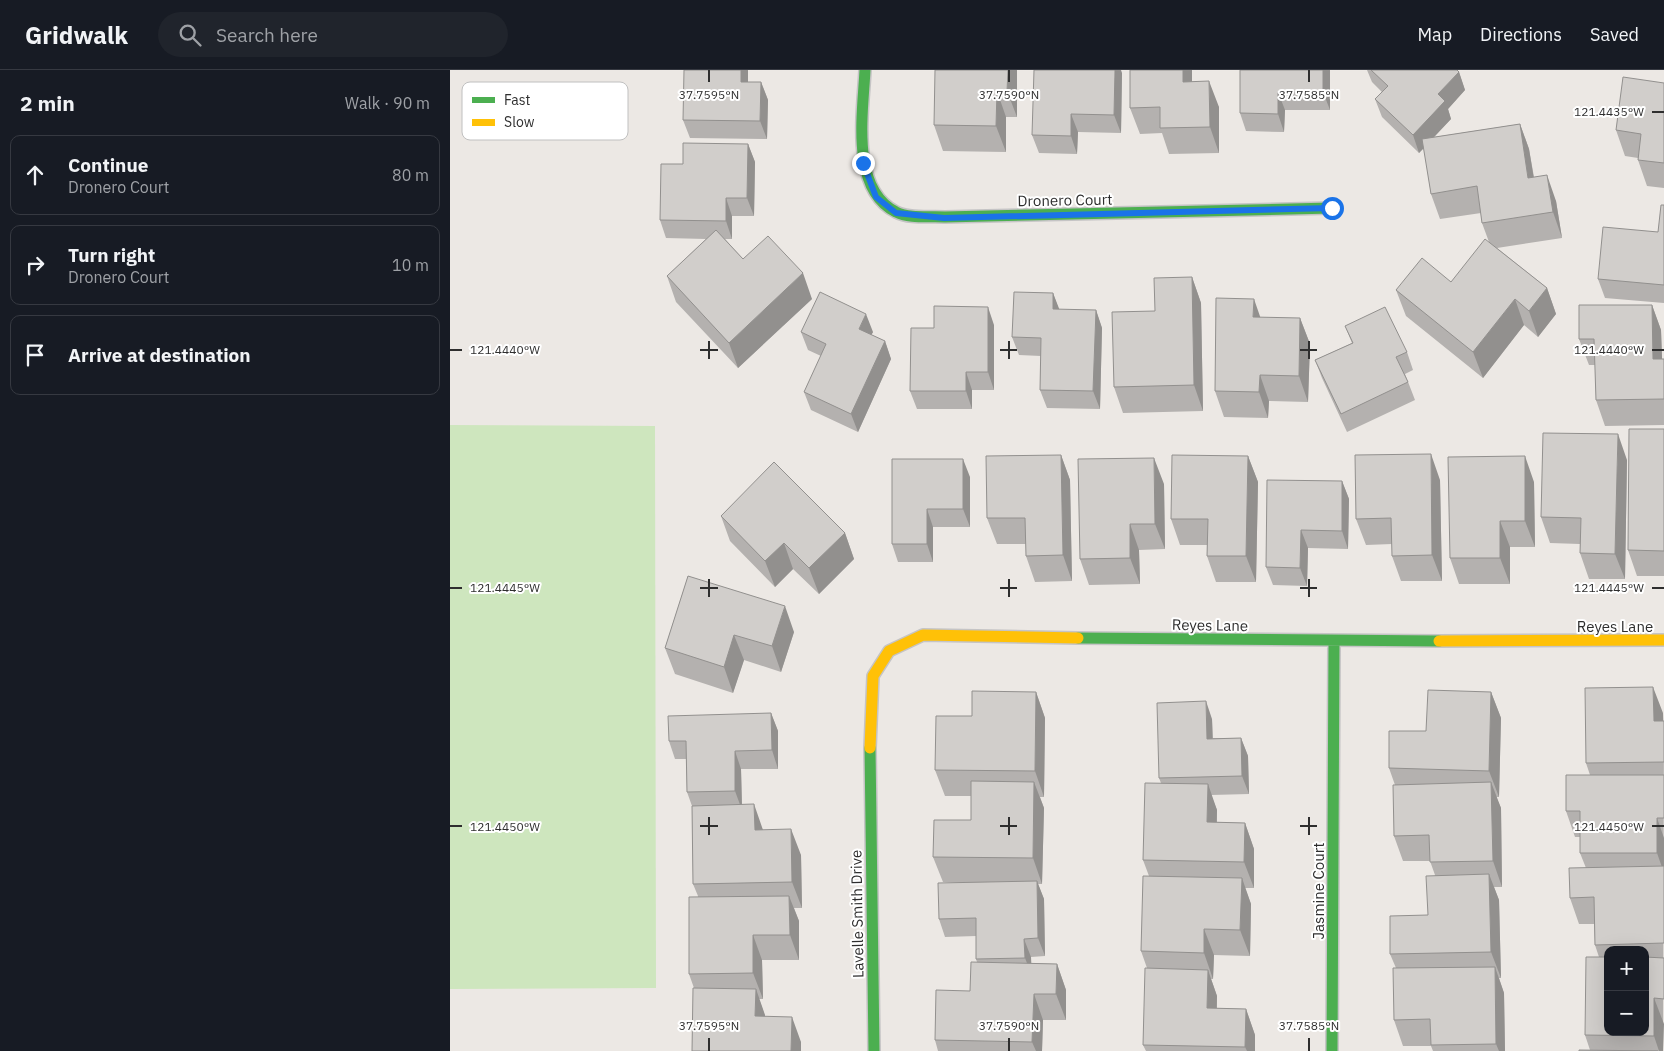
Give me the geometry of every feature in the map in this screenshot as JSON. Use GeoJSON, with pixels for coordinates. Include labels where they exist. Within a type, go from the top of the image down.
{"type":"FeatureCollection","features":[{"type":"Feature","properties":{"kind":"street","name":"Dronero Court"},"geometry":{"type":"LineString","coordinates":[[865,70],[863,163],[876,197],[896,213],[944,218],[1332,208]]}},
{"type":"Feature","properties":{"kind":"street","name":"Reyes Lane"},"geometry":{"type":"LineString","coordinates":[[870,776],[873,676],[889,651],[923,635],[1334,642],[1664,640]]}},
{"type":"Feature","properties":{"kind":"street","name":"Jasmine Court"},"geometry":{"type":"LineString","coordinates":[[1332,1051],[1334,642]]}},
{"type":"Feature","properties":{"kind":"street","name":"Lavelle Smith Drive"},"geometry":{"type":"LineString","coordinates":[[870,776],[874,1051]]}},
{"type":"Feature","properties":{"kind":"green space"},"geometry":{"type":"Polygon","coordinates":[[[450,425],[655,426],[656,988],[450,989],[450,425]]]}},
{"type":"Feature","properties":{"kind":"building"},"geometry":{"type":"Polygon","coordinates":[[[684,70],[741,70],[741,82],[761,82],[760,121],[683,120],[684,70]]]}},
{"type":"Feature","properties":{"kind":"building"},"geometry":{"type":"Polygon","coordinates":[[[935,70],[1008,70],[1007,91],[997,91],[996,126],[934,125],[935,70]]]}},
{"type":"Feature","properties":{"kind":"building"},"geometry":{"type":"Polygon","coordinates":[[[1034,70],[1115,70],[1114,115],[1071,114],[1071,136],[1032,135],[1034,70]]]}},
{"type":"Feature","properties":{"kind":"building"},"geometry":{"type":"Polygon","coordinates":[[[1130,70],[1183,70],[1183,82],[1209,81],[1210,127],[1160,128],[1160,107],[1130,108],[1130,70]]]}},
{"type":"Feature","properties":{"kind":"building"},"geometry":{"type":"Polygon","coordinates":[[[1240,70],[1323,70],[1323,92],[1278,92],[1278,114],[1240,113],[1240,70]]]}},
{"type":"Feature","properties":{"kind":"building"},"geometry":{"type":"Polygon","coordinates":[[[1371,70],[1457,70],[1459,72],[1438,94],[1445,101],[1413,135],[1375,99],[1388,86],[1371,70]]]}},
{"type":"Feature","properties":{"kind":"building"},"geometry":{"type":"Polygon","coordinates":[[[1623,77],[1664,83],[1664,163],[1638,160],[1641,134],[1616,130],[1623,77]]]}},
{"type":"Feature","properties":{"kind":"building"},"geometry":{"type":"Polygon","coordinates":[[[1520,124],[1528,178],[1547,175],[1553,212],[1482,223],[1477,186],[1431,194],[1422,139],[1520,124]]]}},
{"type":"Feature","properties":{"kind":"building"},"geometry":{"type":"Polygon","coordinates":[[[683,143],[748,144],[747,198],[726,198],[726,221],[660,220],[661,164],[683,164],[683,143]]]}},
{"type":"Feature","properties":{"kind":"building"},"geometry":{"type":"Polygon","coordinates":[[[1661,205],[1664,205],[1664,285],[1598,279],[1603,227],[1658,232],[1661,205]]]}},
{"type":"Feature","properties":{"kind":"building"},"geometry":{"type":"Polygon","coordinates":[[[716,230],[743,259],[768,236],[803,273],[729,343],[667,276],[716,230]]]}},
{"type":"Feature","properties":{"kind":"building"},"geometry":{"type":"Polygon","coordinates":[[[1485,239],[1547,288],[1529,311],[1515,299],[1473,352],[1396,290],[1422,258],[1451,282],[1485,239]]]}},
{"type":"Feature","properties":{"kind":"building"},"geometry":{"type":"Polygon","coordinates":[[[1192,277],[1194,385],[1114,387],[1112,312],[1155,311],[1154,278],[1192,277]]]}},
{"type":"Feature","properties":{"kind":"building"},"geometry":{"type":"Polygon","coordinates":[[[820,292],[866,314],[859,329],[885,341],[851,414],[804,392],[826,344],[801,332],[820,292]]]}},
{"type":"Feature","properties":{"kind":"building"},"geometry":{"type":"Polygon","coordinates":[[[1014,292],[1053,293],[1053,309],[1096,310],[1093,391],[1040,390],[1041,338],[1012,337],[1014,292]]]}},
{"type":"Feature","properties":{"kind":"building"},"geometry":{"type":"Polygon","coordinates":[[[1216,298],[1254,299],[1253,317],[1300,318],[1299,376],[1260,375],[1259,392],[1215,391],[1216,298]]]}},
{"type":"Feature","properties":{"kind":"building"},"geometry":{"type":"Polygon","coordinates":[[[1579,305],[1652,305],[1653,359],[1664,359],[1664,399],[1596,400],[1594,339],[1579,339],[1579,305]]]}},
{"type":"Feature","properties":{"kind":"building"},"geometry":{"type":"Polygon","coordinates":[[[934,306],[988,307],[988,372],[966,372],[966,391],[910,391],[911,328],[934,328],[934,306]]]}},
{"type":"Feature","properties":{"kind":"building"},"geometry":{"type":"Polygon","coordinates":[[[1385,307],[1407,352],[1396,357],[1408,382],[1341,414],[1315,360],[1353,343],[1345,326],[1385,307]]]}},
{"type":"Feature","properties":{"kind":"building"},"geometry":{"type":"Polygon","coordinates":[[[1629,429],[1664,429],[1664,551],[1628,550],[1629,429]]]}},
{"type":"Feature","properties":{"kind":"building"},"geometry":{"type":"Polygon","coordinates":[[[1543,433],[1618,434],[1615,554],[1580,553],[1581,518],[1541,517],[1543,433]]]}},
{"type":"Feature","properties":{"kind":"building"},"geometry":{"type":"Polygon","coordinates":[[[1431,454],[1432,555],[1392,556],[1391,518],[1356,519],[1355,455],[1431,454]]]}},
{"type":"Feature","properties":{"kind":"building"},"geometry":{"type":"Polygon","coordinates":[[[1061,455],[1063,555],[1026,556],[1025,518],[987,518],[986,456],[1061,455]]]}},
{"type":"Feature","properties":{"kind":"building"},"geometry":{"type":"Polygon","coordinates":[[[1172,455],[1248,456],[1246,556],[1207,556],[1208,519],[1171,519],[1172,455]]]}},
{"type":"Feature","properties":{"kind":"building"},"geometry":{"type":"Polygon","coordinates":[[[1525,456],[1525,521],[1500,521],[1500,558],[1450,558],[1448,457],[1525,456]]]}},
{"type":"Feature","properties":{"kind":"building"},"geometry":{"type":"Polygon","coordinates":[[[1154,458],[1155,524],[1130,524],[1130,558],[1080,559],[1078,459],[1154,458]]]}},
{"type":"Feature","properties":{"kind":"building"},"geometry":{"type":"Polygon","coordinates":[[[892,459],[963,459],[963,509],[927,509],[927,544],[892,544],[892,459]]]}},
{"type":"Feature","properties":{"kind":"building"},"geometry":{"type":"Polygon","coordinates":[[[774,462],[845,533],[809,568],[784,543],[765,561],[721,516],[774,462]]]}},
{"type":"Feature","properties":{"kind":"building"},"geometry":{"type":"Polygon","coordinates":[[[1267,480],[1342,481],[1342,531],[1301,530],[1300,568],[1266,567],[1267,480]]]}},
{"type":"Feature","properties":{"kind":"building"},"geometry":{"type":"Polygon","coordinates":[[[688,576],[785,606],[772,646],[734,635],[724,667],[665,648],[688,576]]]}},
{"type":"Feature","properties":{"kind":"building"},"geometry":{"type":"Polygon","coordinates":[[[1653,687],[1654,721],[1664,721],[1664,762],[1586,763],[1585,688],[1653,687]]]}},
{"type":"Feature","properties":{"kind":"building"},"geometry":{"type":"Polygon","coordinates":[[[1428,690],[1491,692],[1489,771],[1389,768],[1389,731],[1426,731],[1428,690]]]}},
{"type":"Feature","properties":{"kind":"building"},"geometry":{"type":"Polygon","coordinates":[[[972,691],[1036,692],[1035,771],[935,770],[936,716],[972,716],[972,691]]]}},
{"type":"Feature","properties":{"kind":"building"},"geometry":{"type":"Polygon","coordinates":[[[1206,701],[1207,739],[1241,738],[1242,776],[1159,778],[1157,703],[1206,701]]]}},
{"type":"Feature","properties":{"kind":"building"},"geometry":{"type":"Polygon","coordinates":[[[771,713],[772,750],[735,751],[735,791],[687,792],[686,741],[669,741],[668,716],[771,713]]]}},
{"type":"Feature","properties":{"kind":"building"},"geometry":{"type":"Polygon","coordinates":[[[1566,775],[1664,775],[1664,818],[1657,818],[1657,853],[1580,853],[1580,811],[1566,811],[1566,775]]]}},
{"type":"Feature","properties":{"kind":"building"},"geometry":{"type":"Polygon","coordinates":[[[971,781],[1034,782],[1033,858],[933,857],[934,820],[971,820],[971,781]]]}},
{"type":"Feature","properties":{"kind":"building"},"geometry":{"type":"Polygon","coordinates":[[[1491,782],[1493,861],[1430,862],[1429,835],[1394,836],[1393,785],[1491,782]]]}},
{"type":"Feature","properties":{"kind":"building"},"geometry":{"type":"Polygon","coordinates":[[[1145,783],[1208,784],[1207,822],[1245,823],[1244,862],[1143,860],[1145,783]]]}},
{"type":"Feature","properties":{"kind":"building"},"geometry":{"type":"Polygon","coordinates":[[[754,804],[755,830],[791,829],[792,882],[693,884],[692,806],[754,804]]]}},
{"type":"Feature","properties":{"kind":"building"},"geometry":{"type":"Polygon","coordinates":[[[1664,866],[1664,943],[1595,945],[1594,897],[1570,898],[1569,868],[1664,866]]]}},
{"type":"Feature","properties":{"kind":"building"},"geometry":{"type":"Polygon","coordinates":[[[1489,874],[1491,952],[1390,954],[1390,916],[1428,915],[1426,876],[1489,874]]]}},
{"type":"Feature","properties":{"kind":"building"},"geometry":{"type":"Polygon","coordinates":[[[1143,876],[1242,878],[1240,930],[1204,929],[1204,953],[1141,951],[1143,876]]]}},
{"type":"Feature","properties":{"kind":"building"},"geometry":{"type":"Polygon","coordinates":[[[1037,881],[1038,938],[1024,939],[1025,958],[976,959],[976,918],[939,919],[938,883],[1037,881]]]}},
{"type":"Feature","properties":{"kind":"building"},"geometry":{"type":"Polygon","coordinates":[[[789,896],[790,935],[753,935],[753,973],[689,974],[689,897],[789,896]]]}},
{"type":"Feature","properties":{"kind":"building"},"geometry":{"type":"Polygon","coordinates":[[[1586,957],[1604,957],[1604,1035],[1585,1035],[1586,957]]]}},
{"type":"Feature","properties":{"kind":"building"},"geometry":{"type":"Polygon","coordinates":[[[1649,957],[1664,958],[1664,999],[1654,998],[1654,1036],[1649,1036],[1649,957]]]}},
{"type":"Feature","properties":{"kind":"building"},"geometry":{"type":"Polygon","coordinates":[[[971,962],[1057,964],[1056,994],[1034,994],[1032,1042],[935,1040],[936,990],[970,991],[971,962]]]}},
{"type":"Feature","properties":{"kind":"building"},"geometry":{"type":"Polygon","coordinates":[[[1495,967],[1496,1044],[1431,1045],[1430,1019],[1394,1020],[1393,968],[1495,967]]]}},
{"type":"Feature","properties":{"kind":"building"},"geometry":{"type":"Polygon","coordinates":[[[1145,968],[1208,970],[1207,1008],[1246,1009],[1245,1047],[1143,1045],[1145,968]]]}},
{"type":"Feature","properties":{"kind":"building"},"geometry":{"type":"Polygon","coordinates":[[[693,988],[756,989],[755,1016],[792,1017],[791,1051],[692,1051],[693,988]]]}},
{"type":"Feature","properties":{"kind":"building"},"geometry":{"type":"Polygon","coordinates":[[[1579,1050],[1658,1051],[1579,1051],[1579,1050]]]}},
{"type":"Feature","properties":{"kind":"traffic: fast"},"geometry":{"type":"LineString","coordinates":[[865,70],[862,127],[862,148],[865,168],[871,186],[881,201],[901,214],[945,217],[1332,208]]}},
{"type":"Feature","properties":{"kind":"traffic: fast"},"geometry":{"type":"LineString","coordinates":[[1078,638],[1439,641]]}},
{"type":"Feature","properties":{"kind":"traffic: fast"},"geometry":{"type":"LineString","coordinates":[[1332,1051],[1334,642]]}},
{"type":"Feature","properties":{"kind":"traffic: fast"},"geometry":{"type":"LineString","coordinates":[[870,748],[874,1051]]}},
{"type":"Feature","properties":{"kind":"traffic: slow"},"geometry":{"type":"LineString","coordinates":[[870,748],[873,676],[889,651],[923,635],[1078,638]]}},
{"type":"Feature","properties":{"kind":"traffic: slow"},"geometry":{"type":"LineString","coordinates":[[1439,641],[1664,640]]}},
{"type":"Feature","properties":{"kind":"route"},"geometry":{"type":"LineString","coordinates":[[863,163],[876,197],[896,213],[944,218],[1332,208]]}}]}
